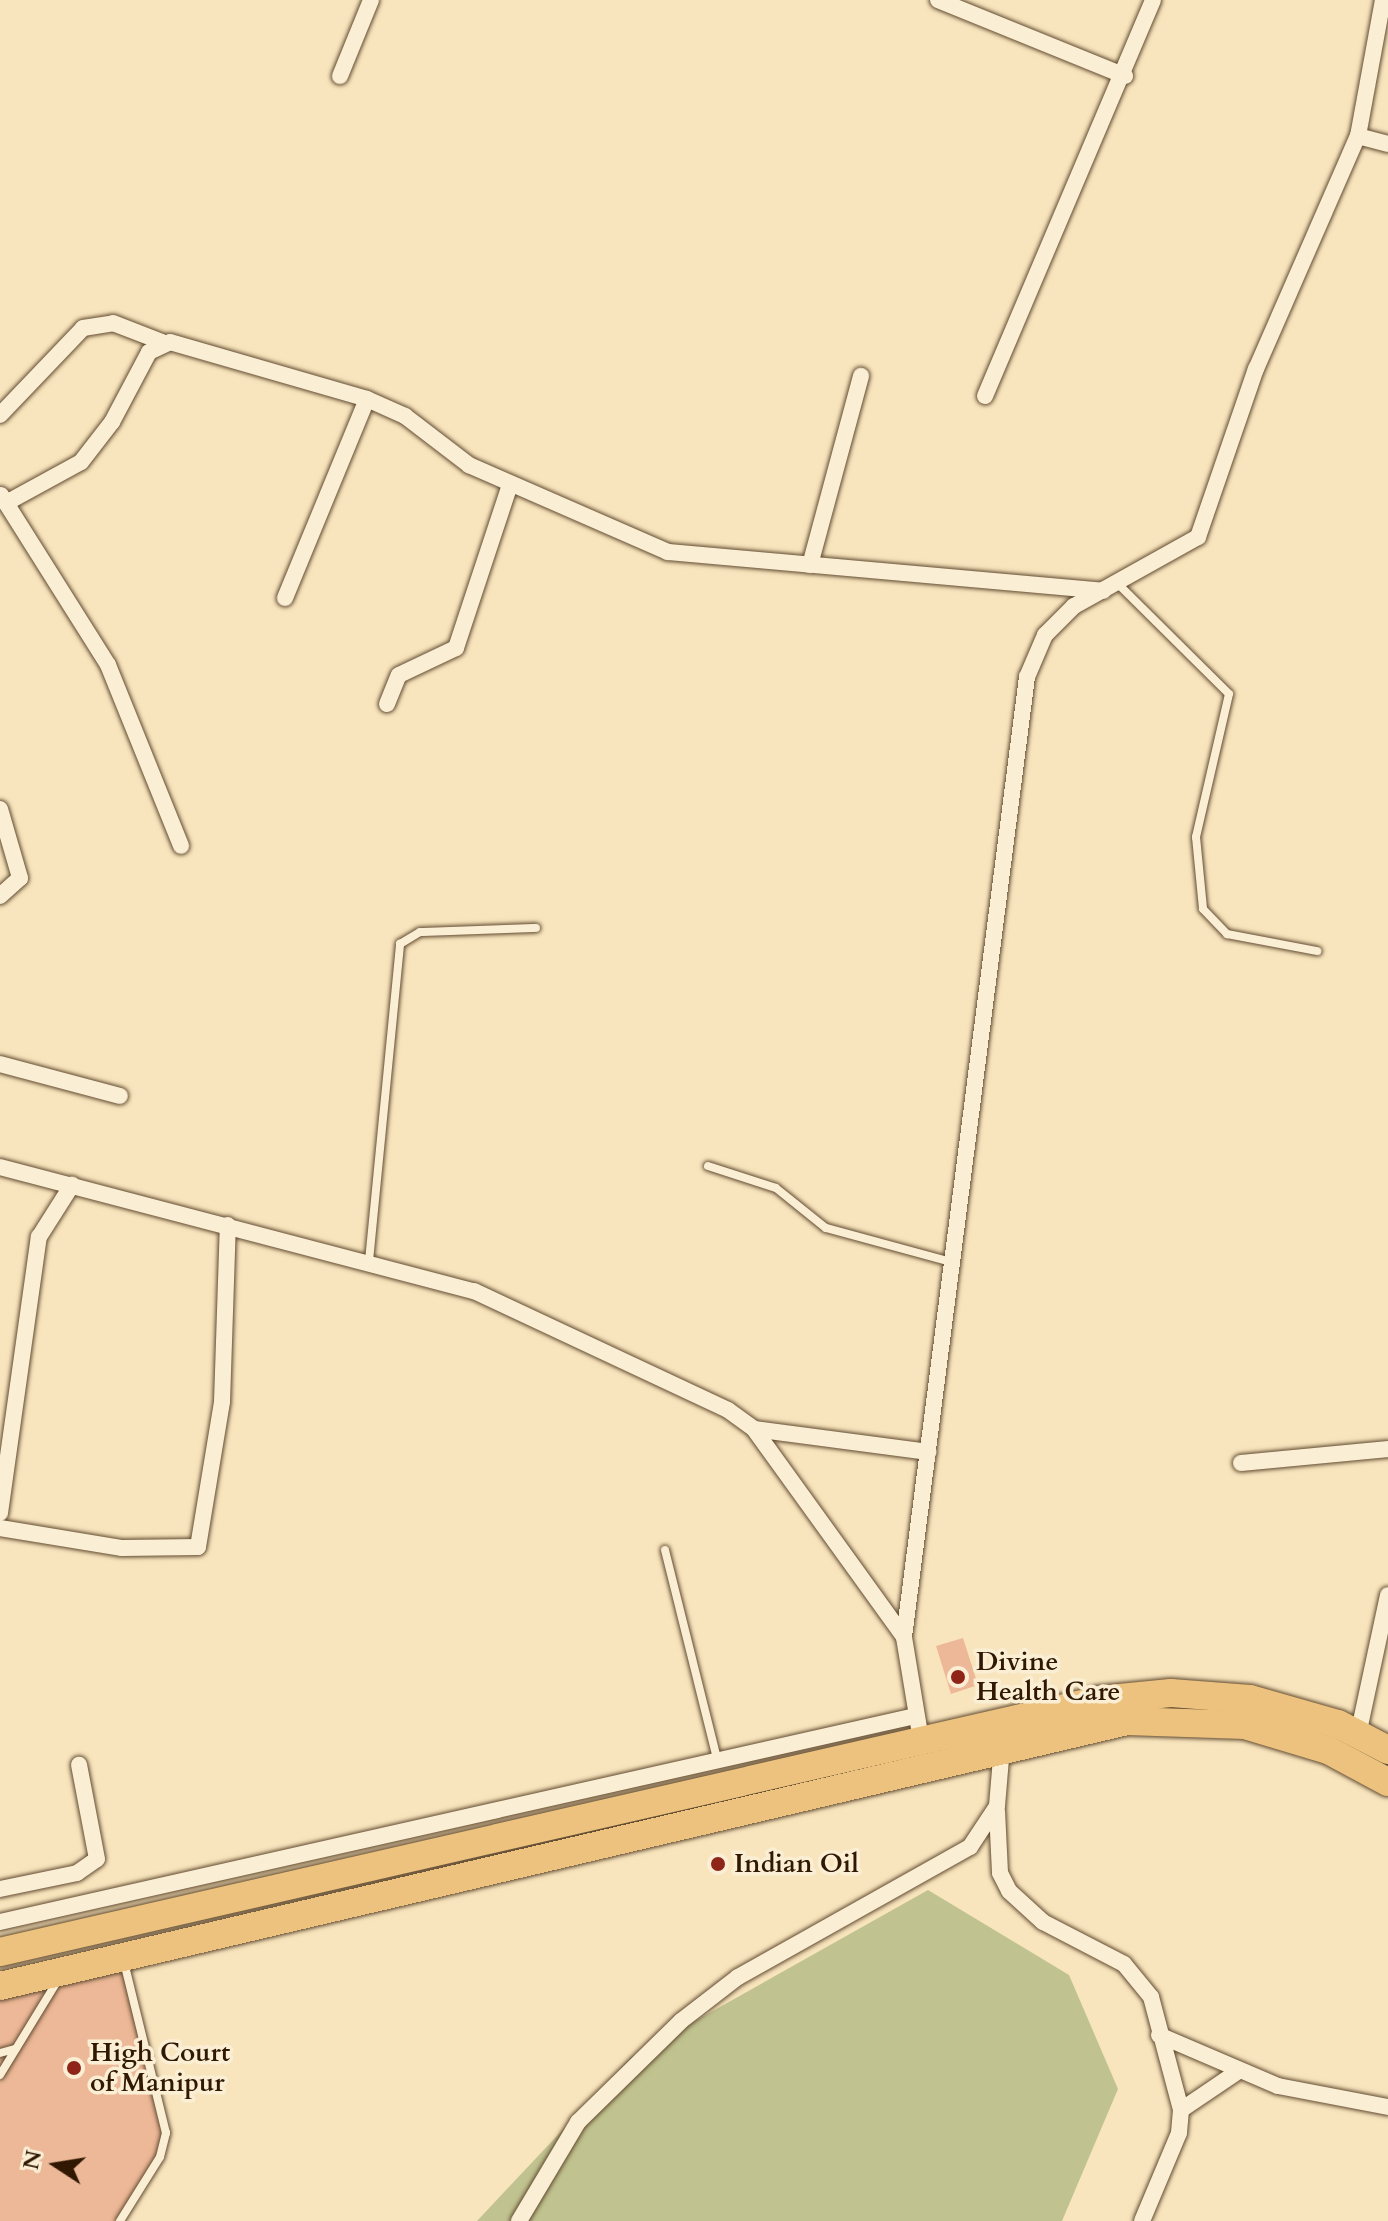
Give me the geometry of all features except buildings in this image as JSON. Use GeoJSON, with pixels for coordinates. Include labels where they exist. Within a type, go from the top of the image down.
{"type":"FeatureCollection","features":[{"type":"Feature","properties":{"kind":"highway"},"geometry":{"type":"LineString","coordinates":[[0,1952],[1099,1700],[1171,1693],[1266,1702],[1358,1735],[1388,1750]]}},
{"type":"Feature","properties":{"kind":"highway"},"geometry":{"type":"LineString","coordinates":[[0,1986],[123,1957],[920,1741],[1002,1746],[1127,1721],[1200,1719],[1287,1735],[1388,1782]]}},
{"type":"Feature","properties":{"kind":"street"},"geometry":{"type":"LineString","coordinates":[[340,76],[371,0]]}},
{"type":"Feature","properties":{"kind":"street"},"geometry":{"type":"LineString","coordinates":[[938,0],[1125,76]]}},
{"type":"Feature","properties":{"kind":"street"},"geometry":{"type":"LineString","coordinates":[[985,396],[1125,76],[1153,0]]}},
{"type":"Feature","properties":{"kind":"street"},"geometry":{"type":"LineString","coordinates":[[0,1922],[717,1759],[920,1741],[904,1637],[1027,677],[1045,635],[1074,606],[1198,537],[1256,369],[1358,136],[1383,0]]}},
{"type":"Feature","properties":{"kind":"street"},"geometry":{"type":"LineString","coordinates":[[1358,136],[1388,144]]}},
{"type":"Feature","properties":{"kind":"street"},"geometry":{"type":"LineString","coordinates":[[0,415],[83,328],[113,323],[162,342],[367,399],[510,485],[668,552],[1111,588]]}},
{"type":"Feature","properties":{"kind":"street"},"geometry":{"type":"LineString","coordinates":[[162,342],[95,448],[66,474],[3,498],[108,665],[181,846]]}},
{"type":"Feature","properties":{"kind":"street"},"geometry":{"type":"LineString","coordinates":[[810,565],[861,376]]}},
{"type":"Feature","properties":{"kind":"street"},"geometry":{"type":"LineString","coordinates":[[285,598],[367,399]]}},
{"type":"Feature","properties":{"kind":"street"},"geometry":{"type":"LineString","coordinates":[[387,704],[399,675],[456,648],[510,485]]}},
{"type":"Feature","properties":{"kind":"street"},"geometry":{"type":"LineString","coordinates":[[0,809],[20,878],[0,896]]}},
{"type":"Feature","properties":{"kind":"street"},"geometry":{"type":"LineString","coordinates":[[0,1064],[120,1096]]}},
{"type":"Feature","properties":{"kind":"street"},"geometry":{"type":"LineString","coordinates":[[0,1167],[369,1261],[541,1319],[754,1429],[928,1452]]}},
{"type":"Feature","properties":{"kind":"street"},"geometry":{"type":"LineString","coordinates":[[0,1513],[39,1237],[72,1185]]}},
{"type":"Feature","properties":{"kind":"street"},"geometry":{"type":"LineString","coordinates":[[0,1528],[122,1548],[198,1547],[221,1415],[228,1225]]}},
{"type":"Feature","properties":{"kind":"street"},"geometry":{"type":"LineString","coordinates":[[754,1429],[904,1637]]}},
{"type":"Feature","properties":{"kind":"street"},"geometry":{"type":"LineString","coordinates":[[1241,1463],[1388,1449]]}},
{"type":"Feature","properties":{"kind":"street"},"geometry":{"type":"LineString","coordinates":[[1358,1735],[1388,1595]]}},
{"type":"Feature","properties":{"kind":"street"},"geometry":{"type":"LineString","coordinates":[[1002,1746],[997,1806],[1000,1873],[1009,1891],[1043,1922],[1141,1980],[1159,2035],[1181,2110],[1179,2133],[1142,2221]]}},
{"type":"Feature","properties":{"kind":"street"},"geometry":{"type":"LineString","coordinates":[[0,1889],[77,1873],[97,1859],[79,1765]]}},
{"type":"Feature","properties":{"kind":"street"},"geometry":{"type":"LineString","coordinates":[[519,2221],[578,2122],[681,2021],[738,1977],[970,1847],[997,1806]]}},
{"type":"Feature","properties":{"kind":"street"},"geometry":{"type":"LineString","coordinates":[[1159,2035],[1237,2072],[1388,2107]]}},
{"type":"Feature","properties":{"kind":"street"},"geometry":{"type":"LineString","coordinates":[[1181,2110],[1237,2072]]}},
{"type":"Feature","properties":{"kind":"lane"},"geometry":{"type":"LineString","coordinates":[[1111,588],[1229,694],[1196,837],[1203,909],[1227,934],[1317,951]]}},
{"type":"Feature","properties":{"kind":"lane"},"geometry":{"type":"LineString","coordinates":[[369,1261],[400,944],[420,932],[536,928]]}},
{"type":"Feature","properties":{"kind":"lane"},"geometry":{"type":"LineString","coordinates":[[708,1166],[776,1188],[826,1228],[952,1262]]}},
{"type":"Feature","properties":{"kind":"lane"},"geometry":{"type":"LineString","coordinates":[[665,1550],[717,1759]]}},
{"type":"Feature","properties":{"kind":"lane"},"geometry":{"type":"LineString","coordinates":[[120,2221],[160,2157],[166,2133],[123,1957]]}},
{"type":"Feature","properties":{"kind":"lane"},"geometry":{"type":"LineString","coordinates":[[0,2075],[63,1971]]}},
{"type":"Feature","properties":{"kind":"lane"},"geometry":{"type":"LineString","coordinates":[[0,2053],[15,2049]]}},
{"type":"Feature","properties":{"kind":"green space"},"geometry":{"type":"Polygon","coordinates":[[[928,1890],[1069,1975],[1118,2089],[1062,2221],[477,2221],[631,2057],[928,1890]]]}},
{"type":"Feature","properties":{"kind":"place","name":"Divine Health Care"},"geometry":{"type":"Point","coordinates":[958,1677]}},
{"type":"Feature","properties":{"kind":"place","name":"Indian Oil"},"geometry":{"type":"Point","coordinates":[718,1864]}},
{"type":"Feature","properties":{"kind":"place","name":"High Court of Manipur"},"geometry":{"type":"Point","coordinates":[74,2068]}}]}
